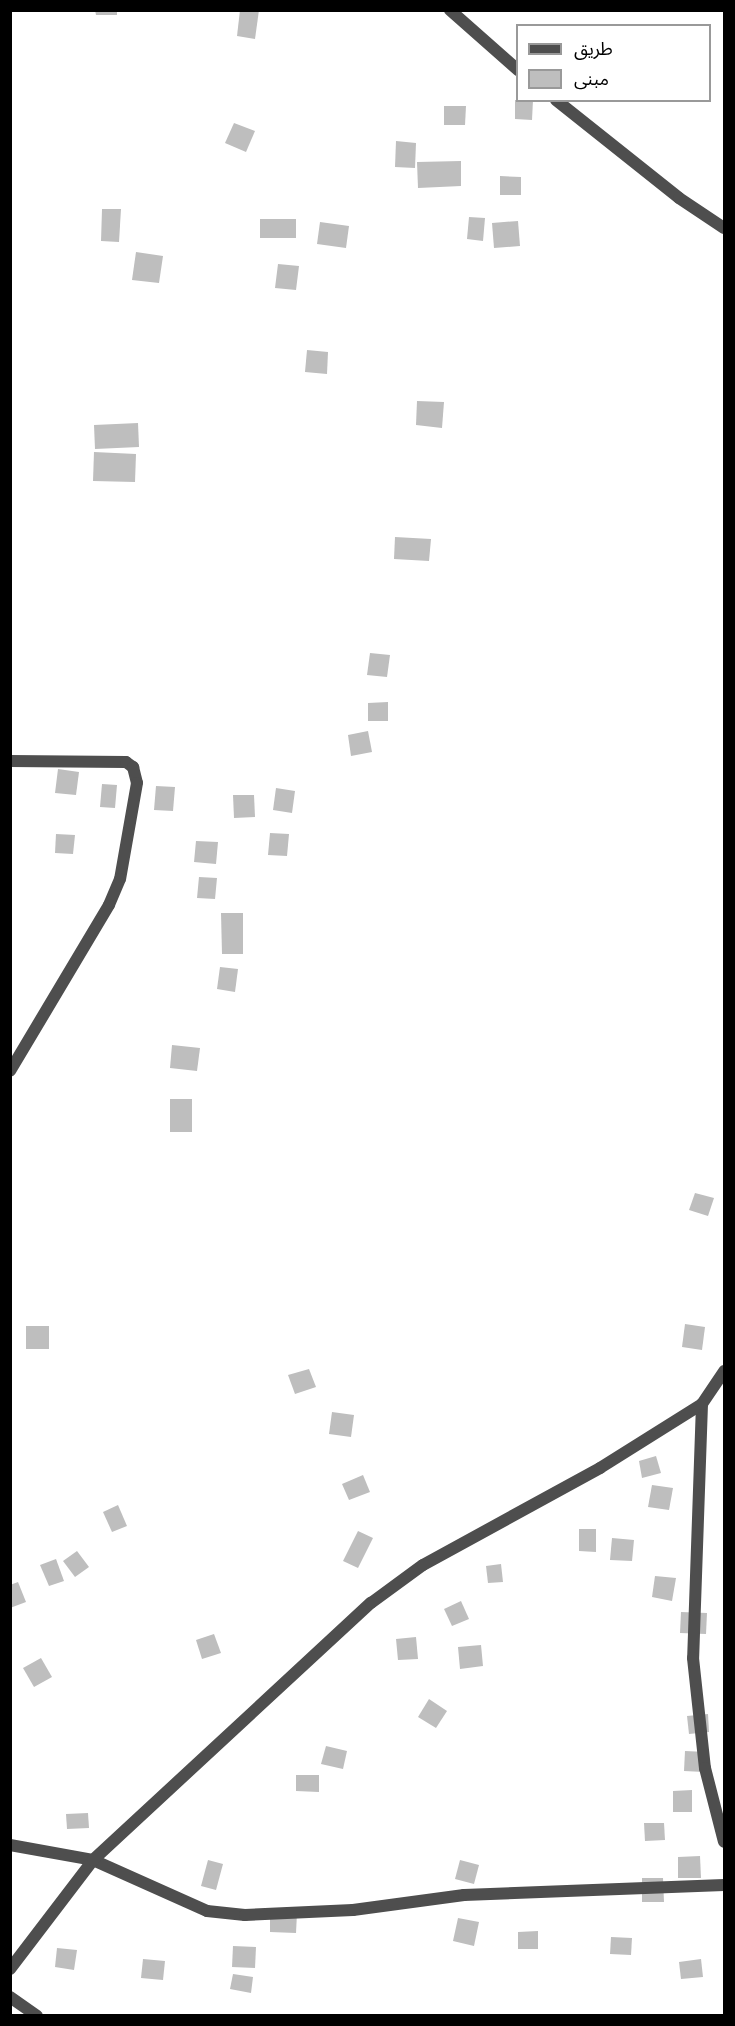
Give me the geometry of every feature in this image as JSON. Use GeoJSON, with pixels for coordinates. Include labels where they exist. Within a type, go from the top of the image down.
{"type":"FeatureCollection","features":[{"type":"Feature","properties":{"kind":"street"},"geometry":{"type":"LineString","coordinates":[[450,10],[516,68]]}},
{"type":"Feature","properties":{"kind":"street"},"geometry":{"type":"LineString","coordinates":[[559,102],[679,198],[724,228]]}},
{"type":"Feature","properties":{"kind":"street"},"geometry":{"type":"LineString","coordinates":[[10,761],[126,762],[133,767],[137,783],[120,879],[109,905],[10,1071]]}},
{"type":"Feature","properties":{"kind":"street"},"geometry":{"type":"LineString","coordinates":[[10,1969],[93,1860],[371,1603],[423,1565],[600,1468],[702,1404],[724,1371]]}},
{"type":"Feature","properties":{"kind":"street"},"geometry":{"type":"LineString","coordinates":[[702,1404],[693,1658],[705,1768],[724,1842]]}},
{"type":"Feature","properties":{"kind":"street"},"geometry":{"type":"LineString","coordinates":[[10,1845],[93,1860],[207,1911],[245,1915],[353,1910],[464,1894],[724,1885]]}},
{"type":"Feature","properties":{"kind":"street"},"geometry":{"type":"LineString","coordinates":[[10,1997],[37,2016]]}},
{"type":"Feature","properties":{"kind":"building"},"geometry":{"type":"Polygon","coordinates":[[[95,10],[117,10],[117,15],[96,15],[95,10]]]}},
{"type":"Feature","properties":{"kind":"building"},"geometry":{"type":"Polygon","coordinates":[[[240,10],[259,10],[255,39],[237,36],[240,10]]]}},
{"type":"Feature","properties":{"kind":"building"},"geometry":{"type":"Polygon","coordinates":[[[515,100],[516,102],[533,102],[532,120],[515,119],[515,100]]]}},
{"type":"Feature","properties":{"kind":"building"},"geometry":{"type":"Polygon","coordinates":[[[444,106],[466,106],[465,125],[444,125],[444,106]]]}},
{"type":"Feature","properties":{"kind":"building"},"geometry":{"type":"Polygon","coordinates":[[[234,123],[255,131],[246,152],[225,143],[234,123]]]}},
{"type":"Feature","properties":{"kind":"building"},"geometry":{"type":"Polygon","coordinates":[[[396,141],[416,143],[415,168],[395,167],[396,141]]]}},
{"type":"Feature","properties":{"kind":"building"},"geometry":{"type":"Polygon","coordinates":[[[461,161],[461,186],[418,188],[417,162],[461,161]]]}},
{"type":"Feature","properties":{"kind":"building"},"geometry":{"type":"Polygon","coordinates":[[[500,176],[521,177],[521,195],[500,195],[500,176]]]}},
{"type":"Feature","properties":{"kind":"building"},"geometry":{"type":"Polygon","coordinates":[[[102,209],[121,209],[119,242],[101,241],[102,209]]]}},
{"type":"Feature","properties":{"kind":"building"},"geometry":{"type":"Polygon","coordinates":[[[469,217],[485,218],[483,241],[467,239],[469,217]]]}},
{"type":"Feature","properties":{"kind":"building"},"geometry":{"type":"Polygon","coordinates":[[[260,219],[296,219],[296,238],[260,238],[260,219]]]}},
{"type":"Feature","properties":{"kind":"building"},"geometry":{"type":"Polygon","coordinates":[[[518,221],[520,246],[494,248],[492,223],[518,221]]]}},
{"type":"Feature","properties":{"kind":"building"},"geometry":{"type":"Polygon","coordinates":[[[320,222],[349,226],[346,248],[317,244],[320,222]]]}},
{"type":"Feature","properties":{"kind":"building"},"geometry":{"type":"Polygon","coordinates":[[[136,252],[163,256],[159,283],[132,280],[136,252]]]}},
{"type":"Feature","properties":{"kind":"building"},"geometry":{"type":"Polygon","coordinates":[[[278,264],[299,266],[296,290],[275,288],[278,264]]]}},
{"type":"Feature","properties":{"kind":"building"},"geometry":{"type":"Polygon","coordinates":[[[307,350],[328,352],[327,374],[305,372],[307,350]]]}},
{"type":"Feature","properties":{"kind":"building"},"geometry":{"type":"Polygon","coordinates":[[[417,401],[444,402],[442,428],[416,425],[417,401]]]}},
{"type":"Feature","properties":{"kind":"building"},"geometry":{"type":"Polygon","coordinates":[[[138,423],[139,447],[95,449],[94,425],[138,423]]]}},
{"type":"Feature","properties":{"kind":"building"},"geometry":{"type":"Polygon","coordinates":[[[94,452],[136,454],[135,482],[93,481],[94,452]]]}},
{"type":"Feature","properties":{"kind":"building"},"geometry":{"type":"Polygon","coordinates":[[[395,537],[431,539],[429,561],[394,559],[395,537]]]}},
{"type":"Feature","properties":{"kind":"building"},"geometry":{"type":"Polygon","coordinates":[[[370,653],[390,655],[387,677],[367,675],[370,653]]]}},
{"type":"Feature","properties":{"kind":"building"},"geometry":{"type":"Polygon","coordinates":[[[388,702],[388,721],[368,721],[368,703],[388,702]]]}},
{"type":"Feature","properties":{"kind":"building"},"geometry":{"type":"Polygon","coordinates":[[[368,731],[372,752],[351,756],[348,735],[368,731]]]}},
{"type":"Feature","properties":{"kind":"building"},"geometry":{"type":"Polygon","coordinates":[[[58,769],[79,772],[76,795],[55,793],[58,769]]]}},
{"type":"Feature","properties":{"kind":"building"},"geometry":{"type":"Polygon","coordinates":[[[102,784],[117,785],[115,808],[100,807],[102,784]]]}},
{"type":"Feature","properties":{"kind":"building"},"geometry":{"type":"Polygon","coordinates":[[[156,786],[175,787],[173,811],[154,810],[156,786]]]}},
{"type":"Feature","properties":{"kind":"building"},"geometry":{"type":"Polygon","coordinates":[[[276,788],[295,791],[292,813],[273,810],[276,788]]]}},
{"type":"Feature","properties":{"kind":"building"},"geometry":{"type":"Polygon","coordinates":[[[233,795],[254,795],[255,817],[234,818],[233,795]]]}},
{"type":"Feature","properties":{"kind":"building"},"geometry":{"type":"Polygon","coordinates":[[[270,833],[289,834],[287,856],[268,855],[270,833]]]}},
{"type":"Feature","properties":{"kind":"building"},"geometry":{"type":"Polygon","coordinates":[[[56,834],[75,835],[73,854],[55,853],[56,834]]]}},
{"type":"Feature","properties":{"kind":"building"},"geometry":{"type":"Polygon","coordinates":[[[196,841],[218,842],[216,864],[194,862],[196,841]]]}},
{"type":"Feature","properties":{"kind":"building"},"geometry":{"type":"Polygon","coordinates":[[[199,877],[217,878],[215,899],[197,898],[199,877]]]}},
{"type":"Feature","properties":{"kind":"building"},"geometry":{"type":"Polygon","coordinates":[[[221,913],[243,913],[243,954],[222,954],[221,913]]]}},
{"type":"Feature","properties":{"kind":"building"},"geometry":{"type":"Polygon","coordinates":[[[220,967],[238,969],[235,992],[217,989],[220,967]]]}},
{"type":"Feature","properties":{"kind":"building"},"geometry":{"type":"Polygon","coordinates":[[[172,1045],[200,1048],[197,1071],[170,1068],[172,1045]]]}},
{"type":"Feature","properties":{"kind":"building"},"geometry":{"type":"Polygon","coordinates":[[[170,1099],[192,1099],[192,1132],[170,1132],[170,1099]]]}},
{"type":"Feature","properties":{"kind":"building"},"geometry":{"type":"Polygon","coordinates":[[[695,1193],[714,1198],[708,1216],[689,1210],[695,1193]]]}},
{"type":"Feature","properties":{"kind":"building"},"geometry":{"type":"Polygon","coordinates":[[[685,1324],[705,1327],[702,1350],[682,1347],[685,1324]]]}},
{"type":"Feature","properties":{"kind":"building"},"geometry":{"type":"Polygon","coordinates":[[[26,1326],[49,1326],[49,1349],[26,1349],[26,1326]]]}},
{"type":"Feature","properties":{"kind":"building"},"geometry":{"type":"Polygon","coordinates":[[[309,1369],[316,1387],[295,1394],[288,1375],[309,1369]]]}},
{"type":"Feature","properties":{"kind":"building"},"geometry":{"type":"Polygon","coordinates":[[[332,1412],[354,1415],[351,1437],[329,1434],[332,1412]]]}},
{"type":"Feature","properties":{"kind":"building"},"geometry":{"type":"Polygon","coordinates":[[[656,1456],[661,1473],[642,1478],[639,1461],[656,1456]]]}},
{"type":"Feature","properties":{"kind":"building"},"geometry":{"type":"Polygon","coordinates":[[[363,1475],[370,1492],[349,1500],[342,1484],[363,1475]]]}},
{"type":"Feature","properties":{"kind":"building"},"geometry":{"type":"Polygon","coordinates":[[[652,1485],[673,1488],[669,1510],[648,1507],[652,1485]]]}},
{"type":"Feature","properties":{"kind":"building"},"geometry":{"type":"Polygon","coordinates":[[[118,1505],[127,1526],[112,1532],[103,1512],[118,1505]]]}},
{"type":"Feature","properties":{"kind":"building"},"geometry":{"type":"Polygon","coordinates":[[[579,1529],[596,1529],[596,1552],[579,1551],[579,1529]]]}},
{"type":"Feature","properties":{"kind":"building"},"geometry":{"type":"Polygon","coordinates":[[[358,1531],[373,1538],[358,1568],[343,1561],[358,1531]]]}},
{"type":"Feature","properties":{"kind":"building"},"geometry":{"type":"Polygon","coordinates":[[[612,1538],[634,1540],[632,1561],[610,1560],[612,1538]]]}},
{"type":"Feature","properties":{"kind":"building"},"geometry":{"type":"Polygon","coordinates":[[[77,1551],[89,1567],[75,1577],[63,1561],[77,1551]]]}},
{"type":"Feature","properties":{"kind":"building"},"geometry":{"type":"Polygon","coordinates":[[[56,1559],[64,1581],[49,1586],[40,1565],[56,1559]]]}},
{"type":"Feature","properties":{"kind":"building"},"geometry":{"type":"Polygon","coordinates":[[[501,1564],[503,1582],[488,1583],[486,1566],[501,1564]]]}},
{"type":"Feature","properties":{"kind":"building"},"geometry":{"type":"Polygon","coordinates":[[[655,1576],[676,1578],[672,1601],[652,1597],[655,1576]]]}},
{"type":"Feature","properties":{"kind":"building"},"geometry":{"type":"Polygon","coordinates":[[[18,1582],[26,1602],[10,1608],[10,1585],[18,1582]]]}},
{"type":"Feature","properties":{"kind":"building"},"geometry":{"type":"Polygon","coordinates":[[[461,1601],[469,1619],[452,1626],[444,1609],[461,1601]]]}},
{"type":"Feature","properties":{"kind":"building"},"geometry":{"type":"Polygon","coordinates":[[[681,1612],[707,1613],[706,1634],[680,1633],[681,1612]]]}},
{"type":"Feature","properties":{"kind":"building"},"geometry":{"type":"Polygon","coordinates":[[[214,1634],[221,1653],[202,1659],[196,1640],[214,1634]]]}},
{"type":"Feature","properties":{"kind":"building"},"geometry":{"type":"Polygon","coordinates":[[[416,1637],[418,1659],[398,1660],[396,1639],[416,1637]]]}},
{"type":"Feature","properties":{"kind":"building"},"geometry":{"type":"Polygon","coordinates":[[[481,1645],[483,1666],[460,1669],[458,1647],[481,1645]]]}},
{"type":"Feature","properties":{"kind":"building"},"geometry":{"type":"Polygon","coordinates":[[[41,1658],[52,1677],[34,1687],[23,1668],[41,1658]]]}},
{"type":"Feature","properties":{"kind":"building"},"geometry":{"type":"Polygon","coordinates":[[[429,1699],[447,1711],[436,1728],[418,1717],[429,1699]]]}},
{"type":"Feature","properties":{"kind":"building"},"geometry":{"type":"Polygon","coordinates":[[[708,1714],[709,1732],[689,1734],[687,1716],[708,1714]]]}},
{"type":"Feature","properties":{"kind":"building"},"geometry":{"type":"Polygon","coordinates":[[[326,1746],[347,1751],[343,1769],[321,1764],[326,1746]]]}},
{"type":"Feature","properties":{"kind":"building"},"geometry":{"type":"Polygon","coordinates":[[[685,1751],[706,1752],[704,1772],[684,1771],[685,1751]]]}},
{"type":"Feature","properties":{"kind":"building"},"geometry":{"type":"Polygon","coordinates":[[[296,1775],[319,1775],[319,1792],[296,1791],[296,1775]]]}},
{"type":"Feature","properties":{"kind":"building"},"geometry":{"type":"Polygon","coordinates":[[[692,1790],[692,1812],[673,1812],[673,1791],[692,1790]]]}},
{"type":"Feature","properties":{"kind":"building"},"geometry":{"type":"Polygon","coordinates":[[[88,1813],[89,1828],[67,1829],[66,1814],[88,1813]]]}},
{"type":"Feature","properties":{"kind":"building"},"geometry":{"type":"Polygon","coordinates":[[[644,1823],[664,1823],[665,1840],[645,1841],[644,1823]]]}},
{"type":"Feature","properties":{"kind":"building"},"geometry":{"type":"Polygon","coordinates":[[[700,1856],[701,1878],[678,1878],[678,1857],[700,1856]]]}},
{"type":"Feature","properties":{"kind":"building"},"geometry":{"type":"Polygon","coordinates":[[[208,1860],[223,1864],[216,1890],[201,1886],[208,1860]]]}},
{"type":"Feature","properties":{"kind":"building"},"geometry":{"type":"Polygon","coordinates":[[[460,1860],[479,1865],[474,1884],[455,1879],[460,1860]]]}},
{"type":"Feature","properties":{"kind":"building"},"geometry":{"type":"Polygon","coordinates":[[[642,1878],[663,1878],[664,1902],[642,1902],[642,1878]]]}},
{"type":"Feature","properties":{"kind":"building"},"geometry":{"type":"Polygon","coordinates":[[[270,1913],[297,1913],[296,1933],[270,1932],[270,1913]]]}},
{"type":"Feature","properties":{"kind":"building"},"geometry":{"type":"Polygon","coordinates":[[[458,1918],[479,1922],[474,1946],[453,1941],[458,1918]]]}},
{"type":"Feature","properties":{"kind":"building"},"geometry":{"type":"Polygon","coordinates":[[[538,1931],[538,1949],[518,1949],[518,1932],[538,1931]]]}},
{"type":"Feature","properties":{"kind":"building"},"geometry":{"type":"Polygon","coordinates":[[[611,1937],[632,1938],[631,1955],[610,1954],[611,1937]]]}},
{"type":"Feature","properties":{"kind":"building"},"geometry":{"type":"Polygon","coordinates":[[[233,1946],[256,1947],[255,1968],[232,1967],[233,1946]]]}},
{"type":"Feature","properties":{"kind":"building"},"geometry":{"type":"Polygon","coordinates":[[[57,1948],[77,1950],[74,1970],[55,1967],[57,1948]]]}},
{"type":"Feature","properties":{"kind":"building"},"geometry":{"type":"Polygon","coordinates":[[[143,1959],[165,1961],[163,1980],[141,1978],[143,1959]]]}},
{"type":"Feature","properties":{"kind":"building"},"geometry":{"type":"Polygon","coordinates":[[[701,1959],[703,1977],[681,1979],[679,1962],[701,1959]]]}},
{"type":"Feature","properties":{"kind":"building"},"geometry":{"type":"Polygon","coordinates":[[[233,1974],[253,1977],[251,1993],[230,1989],[233,1974]]]}}]}
